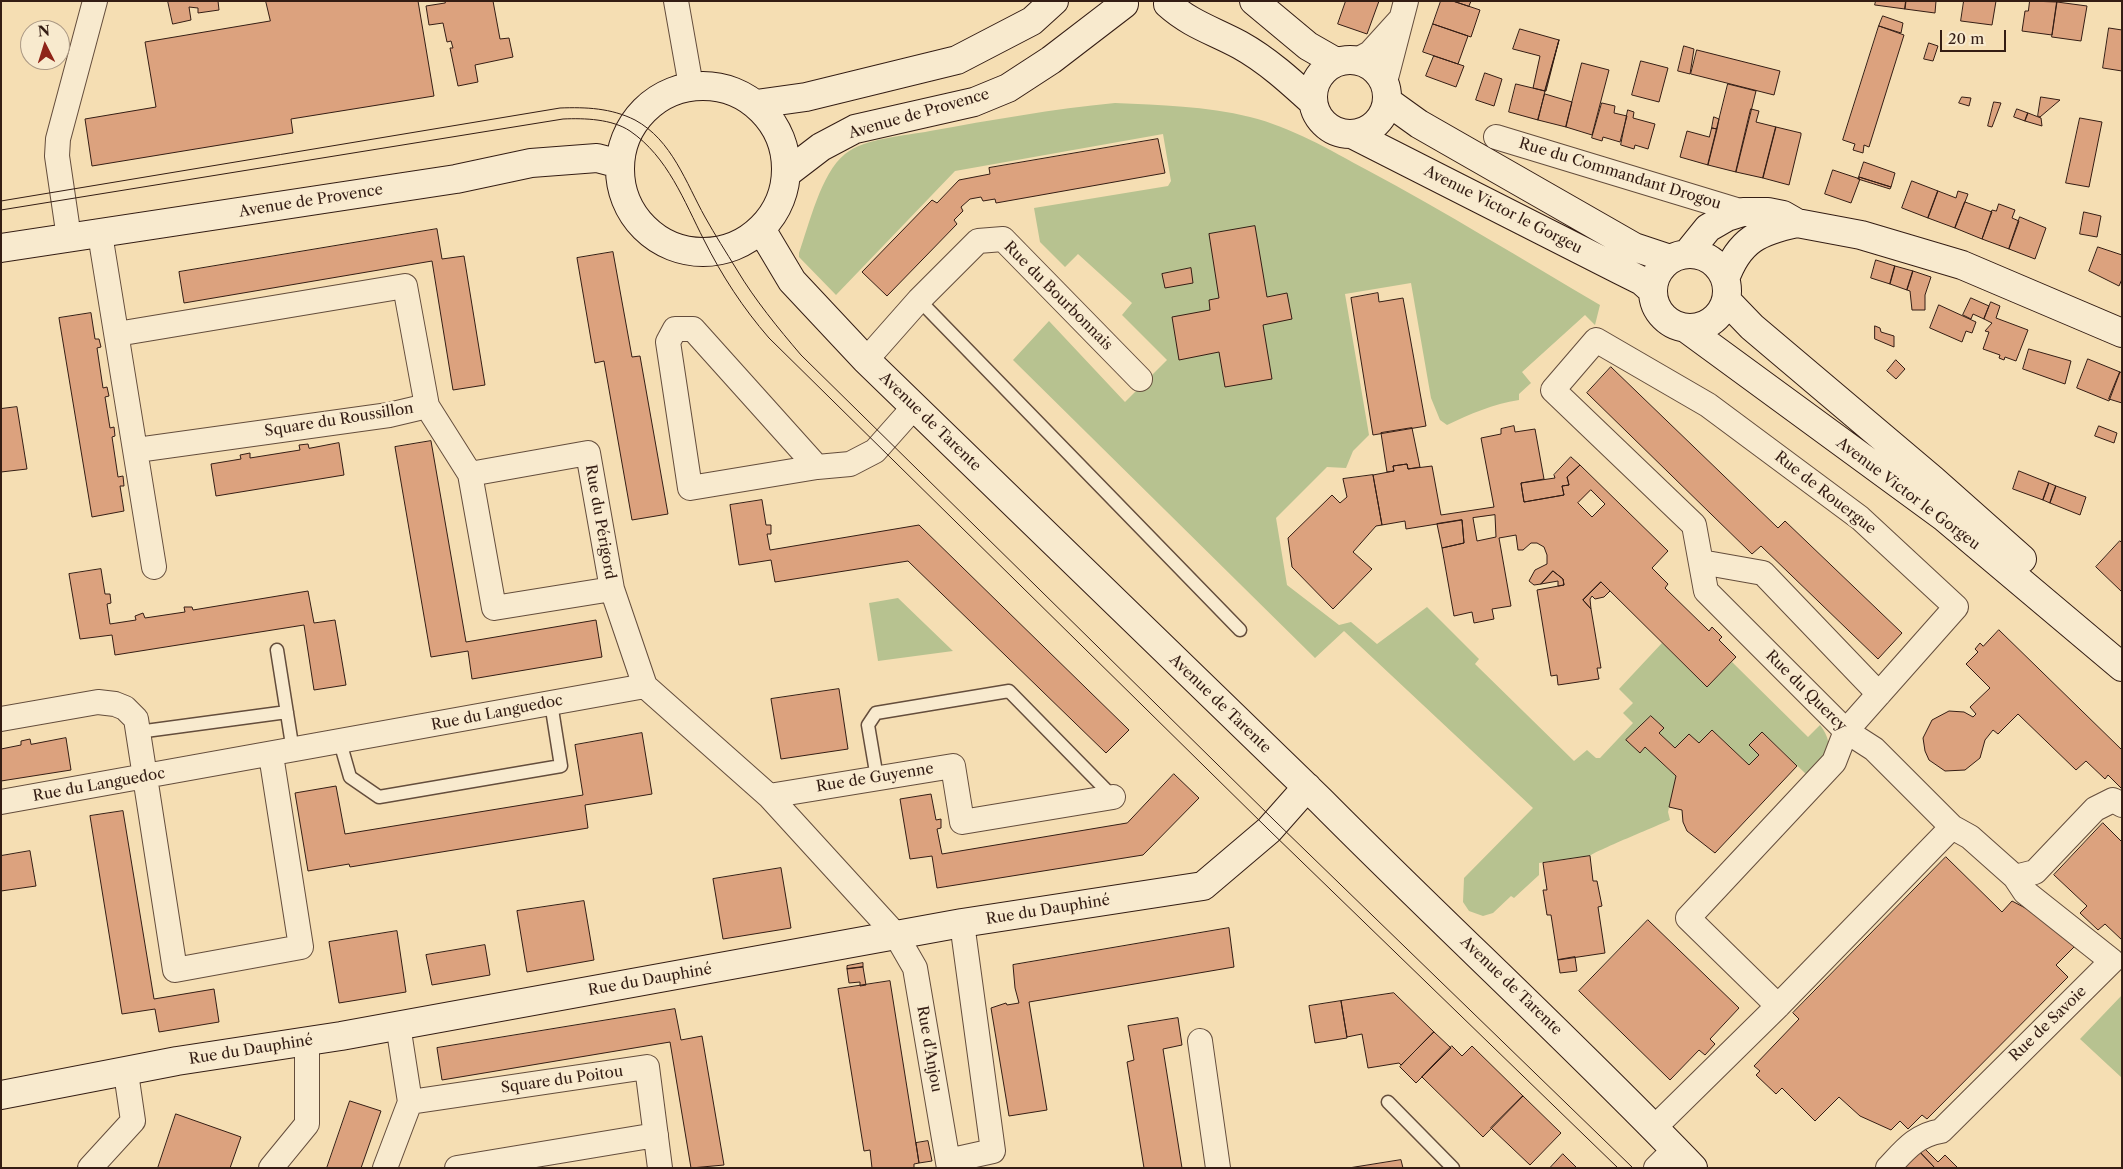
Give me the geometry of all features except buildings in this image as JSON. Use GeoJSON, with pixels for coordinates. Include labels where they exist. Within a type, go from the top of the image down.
{"type":"FeatureCollection","features":[{"type":"Feature","properties":{"kind":"street"},"geometry":{"type":"LineString","coordinates":[[69,238],[57,156],[58,139],[95,1]]}},
{"type":"Feature","properties":{"kind":"street"},"geometry":{"type":"LineString","coordinates":[[676,1],[691,86]]}},
{"type":"Feature","properties":{"kind":"street"},"geometry":{"type":"LineString","coordinates":[[756,104],[806,98],[957,60],[1032,21],[1054,1]]}},
{"type":"Feature","properties":{"kind":"street"},"geometry":{"type":"LineString","coordinates":[[1254,1],[1308,46],[1375,70],[1386,91]]}},
{"type":"Feature","properties":{"kind":"street"},"geometry":{"type":"LineString","coordinates":[[1121,3],[1139,8],[1170,2],[1183,18],[1241,46],[1283,74],[1312,102],[1316,113],[1323,123],[1335,131],[1352,134],[1372,127],[1380,119],[1403,11]]}},
{"type":"Feature","properties":{"kind":"street","name":"Avenue de Provence"},"geometry":{"type":"LineString","coordinates":[[787,172],[822,147],[855,129],[974,102],[1008,88],[1051,60],[1121,3]]}},
{"type":"Feature","properties":{"kind":"street"},"geometry":{"type":"LineString","coordinates":[[1312,102],[1316,82],[1324,70],[1370,53],[1403,11]]}},
{"type":"Feature","properties":{"kind":"street"},"geometry":{"type":"LineString","coordinates":[[738,245],[761,229],[774,213],[783,193],[787,172],[786,153],[780,134],[770,117],[756,104],[736,92],[714,85],[691,86],[659,98],[646,108],[629,130],[622,147],[620,164],[622,190],[633,214],[650,233],[673,246],[698,252],[712,252],[738,245],[751,245],[776,255]]}},
{"type":"Feature","properties":{"kind":"street","name":"Avenue Victor le Gorgeu"},"geometry":{"type":"LineString","coordinates":[[1386,91],[1419,124],[1634,247],[1678,256]]}},
{"type":"Feature","properties":{"kind":"street","name":"Avenue Victor le Gorgeu"},"geometry":{"type":"LineString","coordinates":[[1352,134],[1634,277],[1652,290]]}},
{"type":"Feature","properties":{"kind":"street","name":"Rue du Commandant Drogou"},"geometry":{"type":"LineString","coordinates":[[1496,137],[1692,194],[1742,212]]}},
{"type":"Feature","properties":{"kind":"street","name":"Avenue de Provence"},"geometry":{"type":"LineString","coordinates":[[1,248],[456,179],[531,163],[597,158],[620,164]]}},
{"type":"Feature","properties":{"kind":"street"},"geometry":{"type":"LineString","coordinates":[[1797,223],[1755,236],[1740,249],[1731,264],[1721,312],[1712,322],[1700,327],[1686,329],[1671,323],[1658,312],[1652,290],[1657,272],[1678,256],[1708,228],[1742,212],[1768,212],[1783,216],[1797,223],[1861,235],[1962,265],[2122,333]]}},
{"type":"Feature","properties":{"kind":"street","name":"Avenue de Tarente"},"geometry":{"type":"LineString","coordinates":[[761,229],[792,280],[866,360],[1307,788],[1378,860],[1508,983],[1655,1127],[1675,1162]]}},
{"type":"Feature","properties":{"kind":"street"},"geometry":{"type":"LineString","coordinates":[[100,234],[137,450],[154,568]]}},
{"type":"Feature","properties":{"kind":"street","name":"Rue du Bourbonnais"},"geometry":{"type":"LineString","coordinates":[[866,360],[919,300],[978,241],[1003,239],[1140,379]]}},
{"type":"Feature","properties":{"kind":"street"},"geometry":{"type":"LineString","coordinates":[[1678,256],[1699,255],[1710,260],[1719,268],[1726,290]]}},
{"type":"Feature","properties":{"kind":"street","name":"Square du Roussillon"},"geometry":{"type":"LineString","coordinates":[[117,334],[405,286],[427,406],[389,415],[137,450]]}},
{"type":"Feature","properties":{"kind":"street","name":"Avenue Victor le Gorgeu"},"geometry":{"type":"LineString","coordinates":[[1726,290],[1752,327],[1933,480],[2122,645]]}},
{"type":"Feature","properties":{"kind":"street"},"geometry":{"type":"LineString","coordinates":[[817,467],[694,329],[675,329],[668,342],[690,488],[817,467],[850,464],[875,451],[914,407]]}},
{"type":"Feature","properties":{"kind":"street","name":"Avenue Victor le Gorgeu"},"geometry":{"type":"LineString","coordinates":[[1686,329],[1944,518],[2122,667]]}},
{"type":"Feature","properties":{"kind":"street","name":"Rue de Rouergue"},"geometry":{"type":"LineString","coordinates":[[1553,390],[1596,340],[1716,411],[1860,518],[1956,606],[1846,731]]}},
{"type":"Feature","properties":{"kind":"street","name":"Rue du Quercy"},"geometry":{"type":"LineString","coordinates":[[1553,390],[1694,525],[1706,591],[1846,731],[1874,749],[1952,827]]}},
{"type":"Feature","properties":{"kind":"street","name":"Rue du Périgord"},"geometry":{"type":"LineString","coordinates":[[427,406],[470,474],[494,608],[612,589]]}},
{"type":"Feature","properties":{"kind":"street","name":"Rue du Périgord"},"geometry":{"type":"LineString","coordinates":[[470,474],[588,454],[612,589],[645,686]]}},
{"type":"Feature","properties":{"kind":"street"},"geometry":{"type":"LineString","coordinates":[[1701,562],[1763,574],[1878,694]]}},
{"type":"Feature","properties":{"kind":"street"},"geometry":{"type":"LineString","coordinates":[[645,686],[769,796],[896,935]]}},
{"type":"Feature","properties":{"kind":"street","name":"Rue du Languedoc"},"geometry":{"type":"LineString","coordinates":[[1,802],[282,753],[645,686]]}},
{"type":"Feature","properties":{"kind":"street"},"geometry":{"type":"LineString","coordinates":[[1,719],[98,702],[115,704],[125,708],[136,718],[175,970],[301,947],[282,753]]}},
{"type":"Feature","properties":{"kind":"street"},"geometry":{"type":"LineString","coordinates":[[1778,1006],[1688,918],[1834,762],[1846,731]]}},
{"type":"Feature","properties":{"kind":"street","name":"Rue de Guyenne"},"geometry":{"type":"LineString","coordinates":[[769,796],[953,766],[962,822],[1113,797]]}},
{"type":"Feature","properties":{"kind":"street","name":"Rue du Dauphiné"},"geometry":{"type":"LineString","coordinates":[[1,1095],[126,1073],[177,1061],[307,1042],[962,923],[1203,886],[1276,822],[1307,788]]}},
{"type":"Feature","properties":{"kind":"street"},"geometry":{"type":"LineString","coordinates":[[2015,877],[2035,872],[2095,809],[2113,800],[2122,805]]}},
{"type":"Feature","properties":{"kind":"street"},"geometry":{"type":"LineString","coordinates":[[1655,1127],[1778,1006],[1952,827]]}},
{"type":"Feature","properties":{"kind":"street","name":"Rue de Savoie"},"geometry":{"type":"LineString","coordinates":[[1888,1168],[1915,1140],[1928,1133],[1941,1132],[2112,961],[2025,892],[2015,877],[1970,838],[1952,827]]}},
{"type":"Feature","properties":{"kind":"street"},"geometry":{"type":"LineString","coordinates":[[948,1164],[994,1151],[962,923]]}},
{"type":"Feature","properties":{"kind":"street","name":"Rue d'Anjou"},"geometry":{"type":"LineString","coordinates":[[896,935],[915,968],[948,1164]]}},
{"type":"Feature","properties":{"kind":"street"},"geometry":{"type":"LineString","coordinates":[[385,1168],[410,1102],[398,1025]]}},
{"type":"Feature","properties":{"kind":"street"},"geometry":{"type":"LineString","coordinates":[[1200,1041],[1218,1168]]}},
{"type":"Feature","properties":{"kind":"street"},"geometry":{"type":"LineString","coordinates":[[271,1168],[306,1124],[307,1042]]}},
{"type":"Feature","properties":{"kind":"street","name":"Square du Poitou"},"geometry":{"type":"LineString","coordinates":[[410,1102],[647,1067],[660,1168]]}},
{"type":"Feature","properties":{"kind":"street"},"geometry":{"type":"LineString","coordinates":[[90,1168],[133,1121],[126,1073]]}},
{"type":"Feature","properties":{"kind":"street"},"geometry":{"type":"LineString","coordinates":[[457,1168],[656,1135]]}},
{"type":"Feature","properties":{"kind":"lane"},"geometry":{"type":"LineString","coordinates":[[919,300],[1240,630]]}},
{"type":"Feature","properties":{"kind":"lane"},"geometry":{"type":"LineString","coordinates":[[278,650],[287,712],[282,753]]}},
{"type":"Feature","properties":{"kind":"lane"},"geometry":{"type":"LineString","coordinates":[[877,778],[868,725],[876,713],[1009,691],[1113,797]]}},
{"type":"Feature","properties":{"kind":"lane"},"geometry":{"type":"LineString","coordinates":[[340,742],[350,777],[379,797],[560,766],[551,703]]}},
{"type":"Feature","properties":{"kind":"lane"},"geometry":{"type":"LineString","coordinates":[[138,732],[287,712]]}},
{"type":"Feature","properties":{"kind":"lane"},"geometry":{"type":"LineString","coordinates":[[1388,1102],[1453,1168]]}},
{"type":"Feature","properties":{"kind":"green space"},"geometry":{"type":"Polygon","coordinates":[[[1115,103],[1217,110],[1265,121],[1295,133],[1426,202],[1600,305],[1595,325],[1585,315],[1522,372],[1531,383],[1519,394],[1519,400],[1482,410],[1447,425],[1440,420],[1431,398],[1411,283],[1345,294],[1369,435],[1353,451],[1346,468],[1327,467],[1276,518],[1287,585],[1339,625],[1351,622],[1377,644],[1427,607],[1479,659],[1475,664],[1574,761],[1587,750],[1596,758],[1600,758],[1633,723],[1623,713],[1633,703],[1619,689],[1662,643],[1707,687],[1732,662],[1808,737],[1820,725],[1828,740],[1828,747],[1827,752],[1819,763],[1807,775],[1762,732],[1749,745],[1759,755],[1749,765],[1712,730],[1699,743],[1675,748],[1659,733],[1663,728],[1651,716],[1627,740],[1640,753],[1645,747],[1676,776],[1668,812],[1670,820],[1590,856],[1539,863],[1539,875],[1514,898],[1511,896],[1493,913],[1483,916],[1469,911],[1463,902],[1464,878],[1533,808],[1344,631],[1315,658],[1013,360],[1049,321],[1125,402],[1167,360],[1122,315],[1132,303],[1078,254],[1065,267],[1040,242],[1034,208],[1168,186],[1171,181],[1163,134],[955,171],[836,295],[799,257],[817,200],[829,174],[845,154],[863,144],[897,136],[1022,115],[1115,103]]]}},
{"type":"Feature","properties":{"kind":"green space"},"geometry":{"type":"Polygon","coordinates":[[[898,598],[953,651],[878,661],[869,603],[898,598]]]}},
{"type":"Feature","properties":{"kind":"green space"},"geometry":{"type":"Polygon","coordinates":[[[2122,995],[2122,1078],[2080,1039],[2122,995]]]}},
{"type":"Feature","properties":{"kind":"tram line"},"geometry":{"type":"LineString","coordinates":[[1,201],[560,108],[598,109],[617,113],[635,120],[659,139],[677,163],[709,224],[744,281],[767,314],[801,355],[1276,822],[1633,1168]]}},
{"type":"Feature","properties":{"kind":"tram line"},"geometry":{"type":"LineString","coordinates":[[1,210],[563,119],[589,119],[607,122],[630,131],[655,154],[665,167],[682,195],[726,279],[750,315],[769,338],[1269,830],[1618,1168]]}}]}
